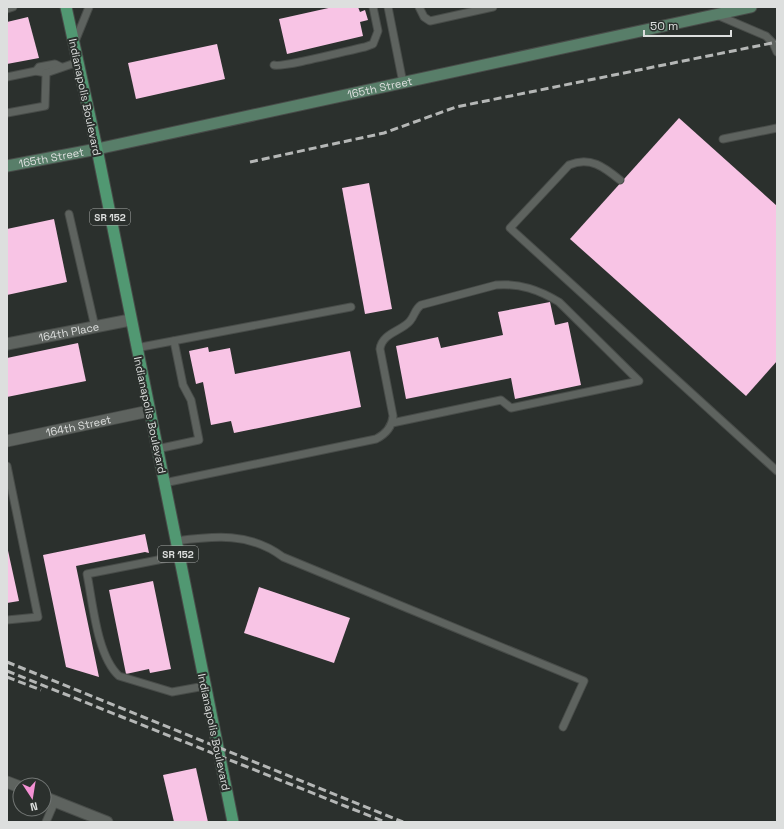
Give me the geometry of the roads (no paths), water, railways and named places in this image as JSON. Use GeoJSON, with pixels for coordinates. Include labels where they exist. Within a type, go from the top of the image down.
{"type":"FeatureCollection","features":[{"type":"Feature","properties":{"kind":"main road","name":"Indianapolis Boulevard"},"geometry":{"type":"LineString","coordinates":[[66,7],[97,149],[130,320],[233,822]]}},
{"type":"Feature","properties":{"kind":"main road","name":"165th Street"},"geometry":{"type":"LineString","coordinates":[[7,166],[97,149],[751,7]]}},
{"type":"Feature","properties":{"kind":"street","name":"164th Place"},"geometry":{"type":"LineString","coordinates":[[7,344],[130,320]]}},
{"type":"Feature","properties":{"kind":"street","name":"164th Street"},"geometry":{"type":"LineString","coordinates":[[7,441],[149,411]]}},
{"type":"Feature","properties":{"kind":"street"},"geometry":{"type":"LineString","coordinates":[[52,800],[107,822]]}},
{"type":"Feature","properties":{"kind":"lane"},"geometry":{"type":"LineString","coordinates":[[7,8],[13,7]]}},
{"type":"Feature","properties":{"kind":"lane"},"geometry":{"type":"LineString","coordinates":[[74,44],[89,7]]}},
{"type":"Feature","properties":{"kind":"lane"},"geometry":{"type":"LineString","coordinates":[[274,65],[278,66],[373,44],[378,31],[373,7]]}},
{"type":"Feature","properties":{"kind":"lane"},"geometry":{"type":"LineString","coordinates":[[388,7],[403,83]]}},
{"type":"Feature","properties":{"kind":"lane"},"geometry":{"type":"LineString","coordinates":[[419,7],[424,17],[430,21],[493,7]]}},
{"type":"Feature","properties":{"kind":"lane"},"geometry":{"type":"LineString","coordinates":[[717,15],[766,36],[773,42],[777,52]]}},
{"type":"Feature","properties":{"kind":"lane"},"geometry":{"type":"LineString","coordinates":[[7,77],[36,71],[46,73],[78,62]]}},
{"type":"Feature","properties":{"kind":"lane"},"geometry":{"type":"LineString","coordinates":[[36,71],[39,67],[56,64],[61,67]]}},
{"type":"Feature","properties":{"kind":"lane"},"geometry":{"type":"LineString","coordinates":[[7,113],[45,106],[46,73]]}},
{"type":"Feature","properties":{"kind":"lane"},"geometry":{"type":"LineString","coordinates":[[723,139],[777,128]]}},
{"type":"Feature","properties":{"kind":"lane"},"geometry":{"type":"LineString","coordinates":[[620,180],[605,168],[594,163],[586,161],[569,165],[510,228],[777,471]]}},
{"type":"Feature","properties":{"kind":"lane"},"geometry":{"type":"LineString","coordinates":[[69,214],[95,327]]}},
{"type":"Feature","properties":{"kind":"lane"},"geometry":{"type":"LineString","coordinates":[[164,483],[376,439],[387,431],[392,423],[393,416],[381,344],[384,339],[410,321],[416,308],[421,305],[496,286],[508,284],[530,288],[544,293],[559,302],[639,381],[511,408],[501,400],[392,423]]}},
{"type":"Feature","properties":{"kind":"lane"},"geometry":{"type":"LineString","coordinates":[[136,348],[351,307]]}},
{"type":"Feature","properties":{"kind":"lane"},"geometry":{"type":"LineString","coordinates":[[156,448],[199,440],[191,400],[183,385],[174,341]]}},
{"type":"Feature","properties":{"kind":"lane"},"geometry":{"type":"LineString","coordinates":[[7,466],[38,617],[7,620]]}},
{"type":"Feature","properties":{"kind":"lane"},"geometry":{"type":"LineString","coordinates":[[176,541],[212,536],[231,537],[273,549],[283,557],[584,681],[563,727]]}},
{"type":"Feature","properties":{"kind":"lane"},"geometry":{"type":"LineString","coordinates":[[178,556],[87,574],[90,589],[106,660],[119,676],[156,689],[172,692],[205,686]]}},
{"type":"Feature","properties":{"kind":"lane"},"geometry":{"type":"LineString","coordinates":[[46,822],[55,801]]}},
{"type":"Feature","properties":{"kind":"railway"},"geometry":{"type":"LineString","coordinates":[[250,162],[384,133],[456,107],[777,42]]}},
{"type":"Feature","properties":{"kind":"railway"},"geometry":{"type":"LineString","coordinates":[[7,662],[403,822]]}},
{"type":"Feature","properties":{"kind":"railway"},"geometry":{"type":"LineString","coordinates":[[7,671],[385,822]]}},
{"type":"Feature","properties":{"kind":"railway"},"geometry":{"type":"LineString","coordinates":[[7,677],[41,690]]}}]}
